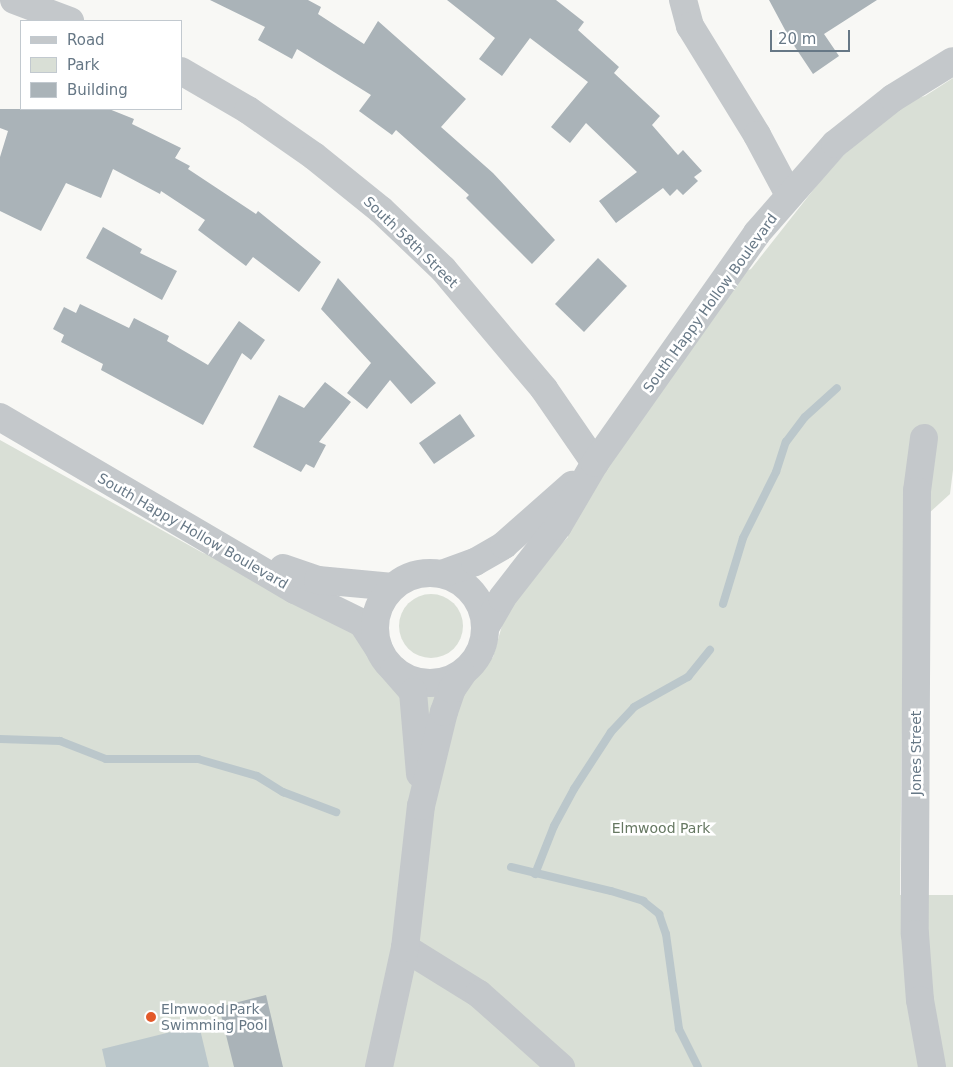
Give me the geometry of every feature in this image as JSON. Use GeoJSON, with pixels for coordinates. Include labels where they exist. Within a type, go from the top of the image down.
{"type":"FeatureCollection","features":[{"type":"Feature","properties":{"kind":"street"},"geometry":{"type":"LineString","coordinates":[[14,0],[67,20]]}},
{"type":"Feature","properties":{"kind":"street"},"geometry":{"type":"LineString","coordinates":[[662,0],[690,26]]}},
{"type":"Feature","properties":{"kind":"street"},"geometry":{"type":"LineString","coordinates":[[682,0],[690,26],[757,135],[789,196]]}},
{"type":"Feature","properties":{"kind":"street","name":"South Happy Hollow Boulevard"},"geometry":{"type":"LineString","coordinates":[[485,628],[502,598],[568,512],[595,463],[757,233],[835,144],[863,120],[953,61]]}},
{"type":"Feature","properties":{"kind":"street","name":"South 58th Street"},"geometry":{"type":"LineString","coordinates":[[182,72],[248,110],[314,156],[422,250],[497,329],[544,389],[595,463]]}},
{"type":"Feature","properties":{"kind":"street","name":"South Happy Hollow Boulevard"},"geometry":{"type":"LineString","coordinates":[[0,417],[223,545],[295,590],[362,623],[385,659],[413,692],[421,806]]}},
{"type":"Feature","properties":{"kind":"street","name":"Jones Street"},"geometry":{"type":"LineString","coordinates":[[924,438],[916,491],[915,934],[920,1000],[932,1067]]}},
{"type":"Feature","properties":{"kind":"street","name":"South Happy Hollow Boulevard"},"geometry":{"type":"LineString","coordinates":[[442,574],[475,562],[504,545],[536,520],[595,463]]}},
{"type":"Feature","properties":{"kind":"street"},"geometry":{"type":"LineString","coordinates":[[223,545],[318,580],[393,587]]}},
{"type":"Feature","properties":{"kind":"street"},"geometry":{"type":"LineString","coordinates":[[379,1067],[405,948],[421,806],[444,712],[452,688],[474,661],[482,646],[485,628],[482,610],[473,594],[459,581],[442,574],[424,573],[408,578],[393,587],[376,616],[375,632],[385,659],[408,679],[426,684],[445,682],[462,674]]}},
{"type":"Feature","properties":{"kind":"street"},"geometry":{"type":"LineString","coordinates":[[405,948],[479,994],[561,1067]]}},
{"type":"Feature","properties":{"kind":"green space","name":"Elmwood Park"},"geometry":{"type":"Polygon","coordinates":[[[953,78],[953,470],[950,494],[906,534],[904,549],[900,895],[953,895],[953,1067],[0,1067],[0,440],[203,553],[221,558],[347,626],[398,691],[459,699],[469,681],[493,657],[507,608],[534,571],[568,537],[568,528],[731,277],[751,269],[825,175],[890,106],[925,96],[953,78]]]}},
{"type":"Feature","properties":{"kind":"green space"},"geometry":{"type":"Polygon","coordinates":[[[425,594],[437,594],[454,603],[461,614],[463,626],[461,638],[454,649],[437,658],[425,658],[413,653],[404,644],[399,632],[399,620],[404,608],[413,599],[425,594]]]}},
{"type":"Feature","properties":{"kind":"shaded area"},"geometry":{"type":"Polygon","coordinates":[[[199,1025],[209,1067],[106,1067],[102,1049],[199,1025]]]}},
{"type":"Feature","properties":{"kind":"building"},"geometry":{"type":"Polygon","coordinates":[[[210,0],[308,0],[321,7],[318,14],[364,44],[378,21],[466,99],[441,127],[493,173],[555,240],[532,264],[466,198],[469,195],[396,130],[392,135],[359,111],[371,95],[297,49],[292,59],[258,40],[265,27],[210,0]]]}},
{"type":"Feature","properties":{"kind":"building"},"geometry":{"type":"Polygon","coordinates":[[[447,0],[556,0],[584,22],[578,30],[619,67],[614,73],[660,116],[652,125],[678,155],[683,150],[702,171],[694,177],[698,181],[683,195],[677,189],[670,196],[663,188],[616,223],[599,201],[637,172],[586,123],[570,143],[551,127],[588,82],[530,38],[502,76],[479,59],[495,38],[447,0]]]}},
{"type":"Feature","properties":{"kind":"building"},"geometry":{"type":"Polygon","coordinates":[[[769,0],[877,0],[824,34],[839,56],[813,74],[791,41],[769,0]]]}},
{"type":"Feature","properties":{"kind":"building"},"geometry":{"type":"Polygon","coordinates":[[[0,109],[112,110],[134,119],[132,124],[181,148],[175,158],[190,166],[188,169],[256,214],[258,211],[321,262],[299,292],[253,257],[246,266],[198,230],[205,220],[161,191],[160,194],[113,169],[101,198],[66,183],[41,231],[0,211],[0,157],[8,131],[0,128],[0,109]]]}},
{"type":"Feature","properties":{"kind":"building"},"geometry":{"type":"Polygon","coordinates":[[[103,227],[142,249],[140,253],[177,271],[162,300],[86,258],[103,227]]]}},
{"type":"Feature","properties":{"kind":"building"},"geometry":{"type":"Polygon","coordinates":[[[598,258],[627,286],[584,332],[555,304],[598,258]]]}},
{"type":"Feature","properties":{"kind":"building"},"geometry":{"type":"Polygon","coordinates":[[[338,278],[436,383],[411,404],[390,380],[367,409],[347,393],[371,363],[321,309],[338,278]]]}},
{"type":"Feature","properties":{"kind":"building"},"geometry":{"type":"Polygon","coordinates":[[[80,304],[129,328],[134,318],[169,336],[167,341],[208,365],[239,321],[265,340],[251,360],[242,353],[203,425],[101,370],[103,364],[61,342],[64,335],[53,329],[64,307],[76,313],[80,304]]]}},
{"type":"Feature","properties":{"kind":"building"},"geometry":{"type":"Polygon","coordinates":[[[325,382],[351,402],[319,442],[326,445],[314,468],[306,464],[301,472],[253,447],[279,395],[304,408],[325,382]]]}},
{"type":"Feature","properties":{"kind":"building"},"geometry":{"type":"Polygon","coordinates":[[[460,414],[475,436],[434,464],[419,443],[460,414]]]}},
{"type":"Feature","properties":{"kind":"building"},"geometry":{"type":"Polygon","coordinates":[[[266,995],[283,1067],[234,1067],[219,1007],[266,995]]]}},
{"type":"Feature","properties":{"kind":"waterway"},"geometry":{"type":"LineString","coordinates":[[723,604],[743,538],[776,472],[786,442],[805,417],[837,388]]}},
{"type":"Feature","properties":{"kind":"waterway"},"geometry":{"type":"LineString","coordinates":[[535,874],[554,826],[574,789],[611,732],[634,707],[688,677],[710,650]]}},
{"type":"Feature","properties":{"kind":"waterway"},"geometry":{"type":"LineString","coordinates":[[0,739],[60,741],[106,759],[198,759],[257,776],[283,792],[336,812]]}},
{"type":"Feature","properties":{"kind":"waterway"},"geometry":{"type":"LineString","coordinates":[[511,867],[611,891],[643,901],[659,914],[666,934],[679,1029],[698,1067]]}},
{"type":"Feature","properties":{"kind":"place","name":"Elmwood Park Swimming Pool"},"geometry":{"type":"Point","coordinates":[151,1017]}}]}
